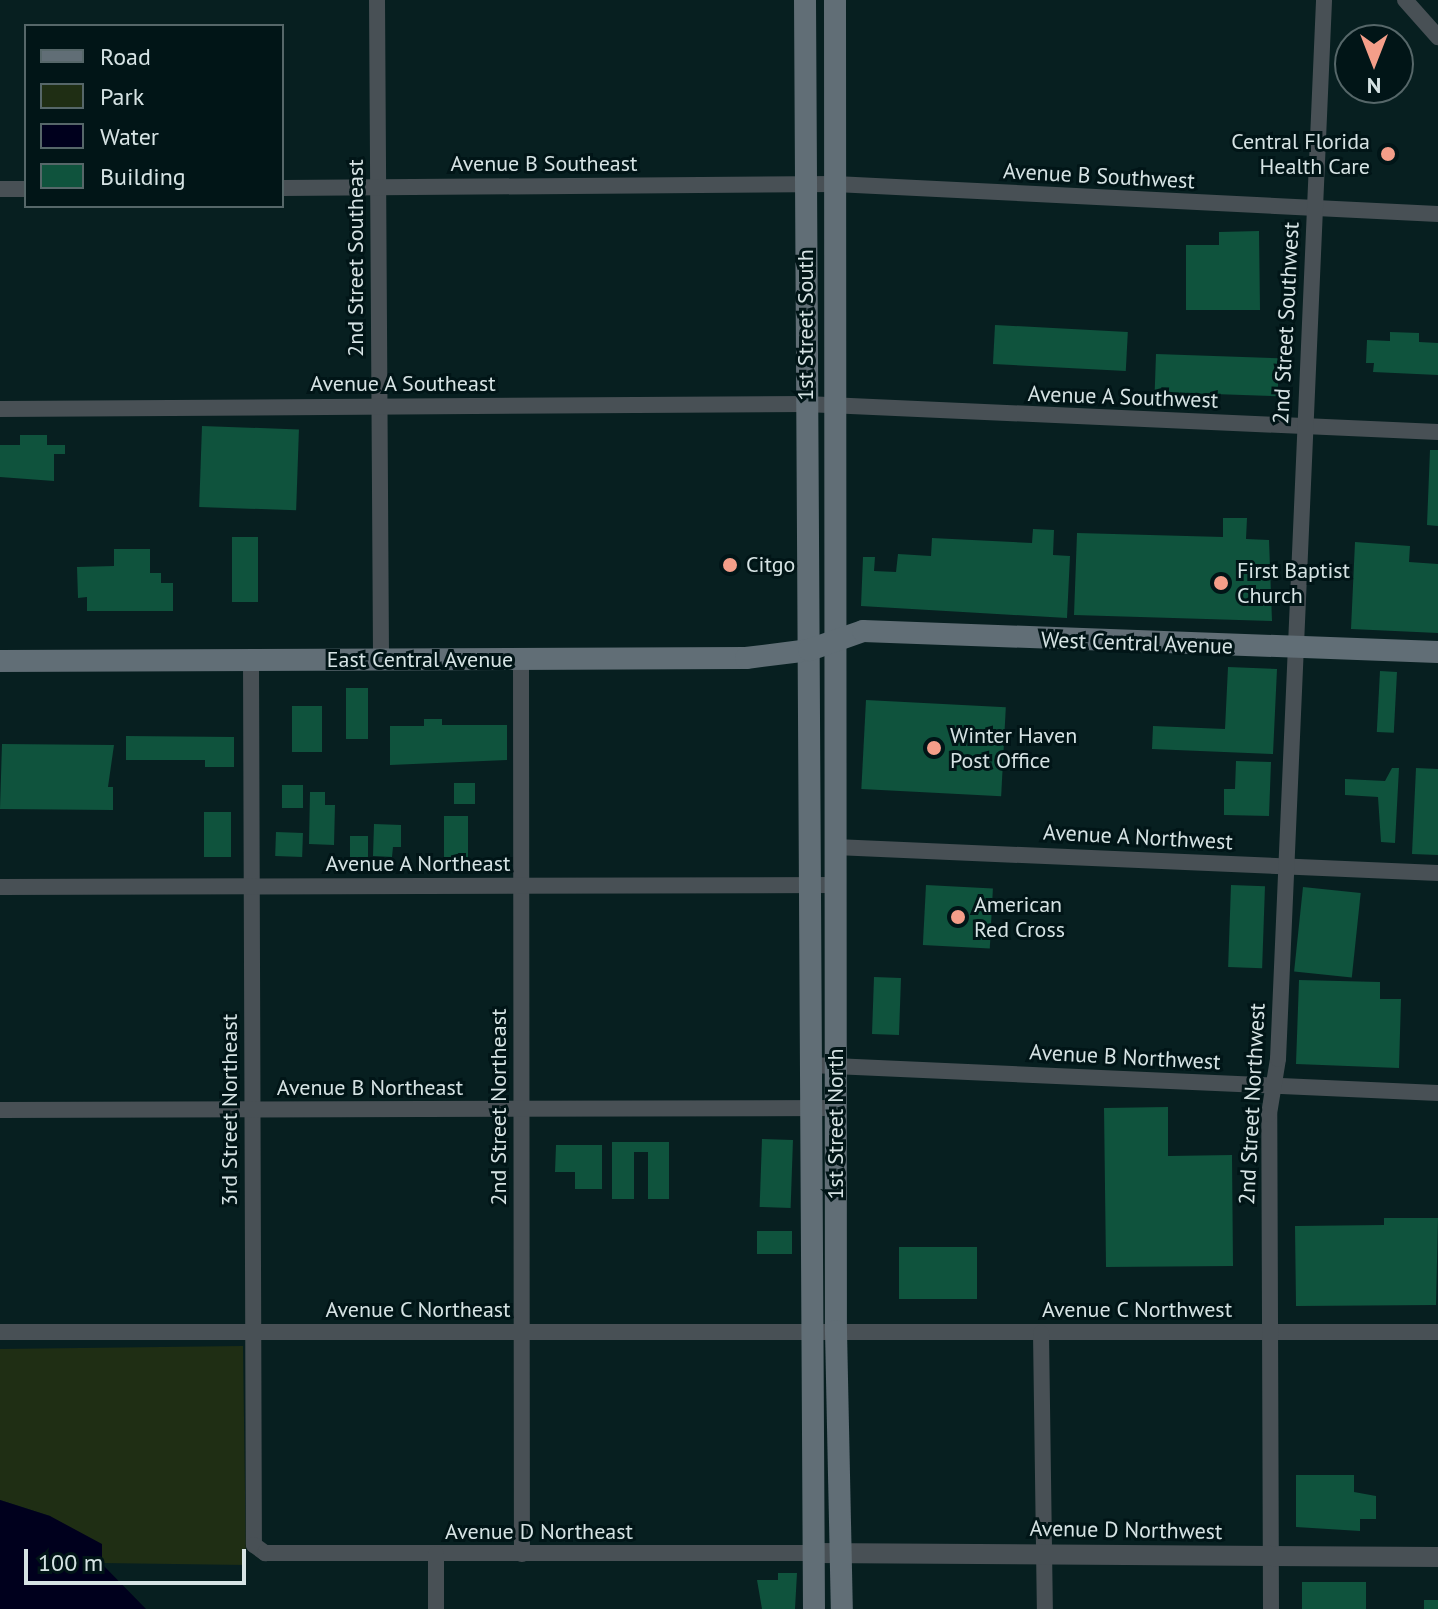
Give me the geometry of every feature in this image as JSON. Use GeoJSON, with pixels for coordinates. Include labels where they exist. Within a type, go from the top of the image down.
{"type":"FeatureCollection","features":[{"type":"Feature","properties":{"kind":"main road","name":"1st Street South"},"geometry":{"type":"LineString","coordinates":[[805,0],[809,650]]}},
{"type":"Feature","properties":{"kind":"main road","name":"1st Street South"},"geometry":{"type":"LineString","coordinates":[[835,0],[837,639]]}},
{"type":"Feature","properties":{"kind":"main road","name":"West Central Avenue"},"geometry":{"type":"LineString","coordinates":[[837,639],[863,631],[1438,652]]}},
{"type":"Feature","properties":{"kind":"main road","name":"East Central Avenue"},"geometry":{"type":"LineString","coordinates":[[0,661],[746,658],[809,650],[837,639]]}},
{"type":"Feature","properties":{"kind":"main road","name":"1st Street North"},"geometry":{"type":"LineString","coordinates":[[837,639],[836,1331],[842,1609]]}},
{"type":"Feature","properties":{"kind":"main road","name":"1st Street North"},"geometry":{"type":"LineString","coordinates":[[809,650],[809,1332],[814,1609]]}},
{"type":"Feature","properties":{"kind":"street","name":"2nd Street Southeast"},"geometry":{"type":"LineString","coordinates":[[377,0],[381,660]]}},
{"type":"Feature","properties":{"kind":"street","name":"2nd Street Southwest"},"geometry":{"type":"LineString","coordinates":[[1296,649],[1303,426],[1324,0]]}},
{"type":"Feature","properties":{"kind":"street"},"geometry":{"type":"LineString","coordinates":[[1405,0],[1438,37]]}},
{"type":"Feature","properties":{"kind":"street","name":"Avenue B Southeast"},"geometry":{"type":"LineString","coordinates":[[284,188],[807,185]]}},
{"type":"Feature","properties":{"kind":"street","name":"Avenue B Southwest"},"geometry":{"type":"LineString","coordinates":[[807,185],[1438,214]]}},
{"type":"Feature","properties":{"kind":"street"},"geometry":{"type":"LineString","coordinates":[[0,189],[24,189]]}},
{"type":"Feature","properties":{"kind":"street","name":"Avenue A Southwest"},"geometry":{"type":"LineString","coordinates":[[806,404],[1438,432]]}},
{"type":"Feature","properties":{"kind":"street","name":"Avenue A Southeast"},"geometry":{"type":"LineString","coordinates":[[0,409],[806,404]]}},
{"type":"Feature","properties":{"kind":"street","name":"2nd Street Northwest"},"geometry":{"type":"LineString","coordinates":[[1271,1609],[1269,1332],[1274,1087],[1296,649]]}},
{"type":"Feature","properties":{"kind":"street","name":"2nd Street Northeast"},"geometry":{"type":"LineString","coordinates":[[521,660],[522,1554]]}},
{"type":"Feature","properties":{"kind":"street","name":"3rd Street Northeast"},"geometry":{"type":"LineString","coordinates":[[251,661],[253,1532],[254,1545],[265,1553]]}},
{"type":"Feature","properties":{"kind":"street","name":"Avenue A Northwest"},"geometry":{"type":"LineString","coordinates":[[835,847],[1438,873]]}},
{"type":"Feature","properties":{"kind":"street","name":"Avenue A Northeast"},"geometry":{"type":"LineString","coordinates":[[0,887],[835,885]]}},
{"type":"Feature","properties":{"kind":"street","name":"Avenue B Northwest"},"geometry":{"type":"LineString","coordinates":[[811,1065],[1438,1093]]}},
{"type":"Feature","properties":{"kind":"street","name":"Avenue B Northeast"},"geometry":{"type":"LineString","coordinates":[[0,1110],[836,1108]]}},
{"type":"Feature","properties":{"kind":"street","name":"Avenue C Northwest"},"geometry":{"type":"LineString","coordinates":[[836,1331],[1438,1332]]}},
{"type":"Feature","properties":{"kind":"street","name":"Avenue C Northeast"},"geometry":{"type":"LineString","coordinates":[[0,1332],[836,1331]]}},
{"type":"Feature","properties":{"kind":"street"},"geometry":{"type":"LineString","coordinates":[[1041,1333],[1045,1609]]}},
{"type":"Feature","properties":{"kind":"street","name":"Avenue D Northeast"},"geometry":{"type":"LineString","coordinates":[[265,1553],[813,1553]]}},
{"type":"Feature","properties":{"kind":"street","name":"Avenue D Northwest"},"geometry":{"type":"LineString","coordinates":[[813,1553],[1438,1557]]}},
{"type":"Feature","properties":{"kind":"street"},"geometry":{"type":"LineString","coordinates":[[436,1554],[436,1609]]}},
{"type":"Feature","properties":{"kind":"green space"},"geometry":{"type":"Polygon","coordinates":[[[243,1346],[246,1565],[102,1563],[50,1516],[0,1500],[0,1349],[243,1346]]]}},
{"type":"Feature","properties":{"kind":"water"},"geometry":{"type":"Polygon","coordinates":[[[0,1500],[50,1516],[102,1544],[102,1564],[146,1609],[0,1609],[0,1500]]]}},
{"type":"Feature","properties":{"kind":"building"},"geometry":{"type":"Polygon","coordinates":[[[1259,231],[1260,310],[1186,310],[1186,245],[1219,245],[1219,232],[1259,231]]]}},
{"type":"Feature","properties":{"kind":"building"},"geometry":{"type":"Polygon","coordinates":[[[995,325],[1128,332],[1126,371],[993,364],[995,325]]]}},
{"type":"Feature","properties":{"kind":"building"},"geometry":{"type":"Polygon","coordinates":[[[1390,332],[1419,333],[1419,342],[1438,343],[1438,375],[1373,372],[1374,363],[1366,363],[1367,340],[1390,341],[1390,332]]]}},
{"type":"Feature","properties":{"kind":"building"},"geometry":{"type":"Polygon","coordinates":[[[1156,354],[1279,358],[1278,396],[1155,392],[1156,354]]]}},
{"type":"Feature","properties":{"kind":"building"},"geometry":{"type":"Polygon","coordinates":[[[202,426],[299,429],[296,510],[199,507],[202,426]]]}},
{"type":"Feature","properties":{"kind":"building"},"geometry":{"type":"Polygon","coordinates":[[[20,435],[47,435],[47,445],[65,445],[65,454],[54,454],[54,481],[0,477],[0,445],[20,445],[20,435]]]}},
{"type":"Feature","properties":{"kind":"building"},"geometry":{"type":"Polygon","coordinates":[[[1430,450],[1438,450],[1438,526],[1427,525],[1430,450]]]}},
{"type":"Feature","properties":{"kind":"building"},"geometry":{"type":"Polygon","coordinates":[[[1223,518],[1247,518],[1246,539],[1269,540],[1272,621],[1074,615],[1077,533],[1223,537],[1223,518]]]}},
{"type":"Feature","properties":{"kind":"building"},"geometry":{"type":"Polygon","coordinates":[[[1033,529],[1054,530],[1053,555],[1070,556],[1067,618],[861,606],[863,557],[875,557],[874,571],[896,572],[898,554],[931,556],[932,538],[1032,543],[1033,529]]]}},
{"type":"Feature","properties":{"kind":"building"},"geometry":{"type":"Polygon","coordinates":[[[232,537],[258,537],[258,602],[232,602],[232,537]]]}},
{"type":"Feature","properties":{"kind":"building"},"geometry":{"type":"Polygon","coordinates":[[[1355,542],[1410,546],[1409,562],[1438,564],[1438,633],[1351,629],[1355,542]]]}},
{"type":"Feature","properties":{"kind":"building"},"geometry":{"type":"Polygon","coordinates":[[[114,549],[150,549],[150,573],[161,573],[161,583],[173,583],[173,611],[87,611],[87,597],[78,598],[77,567],[114,566],[114,549]]]}},
{"type":"Feature","properties":{"kind":"building"},"geometry":{"type":"Polygon","coordinates":[[[1228,667],[1277,669],[1273,754],[1152,749],[1153,726],[1225,729],[1228,667]]]}},
{"type":"Feature","properties":{"kind":"building"},"geometry":{"type":"Polygon","coordinates":[[[1380,671],[1397,672],[1394,733],[1377,732],[1380,671]]]}},
{"type":"Feature","properties":{"kind":"building"},"geometry":{"type":"Polygon","coordinates":[[[346,688],[368,688],[368,739],[346,739],[346,688]]]}},
{"type":"Feature","properties":{"kind":"building","name":"Winter Haven Post Office"},"geometry":{"type":"Polygon","coordinates":[[[866,700],[1006,707],[1001,796],[861,789],[866,700]]]}},
{"type":"Feature","properties":{"kind":"building"},"geometry":{"type":"Polygon","coordinates":[[[292,706],[322,706],[322,752],[292,752],[292,706]]]}},
{"type":"Feature","properties":{"kind":"building"},"geometry":{"type":"Polygon","coordinates":[[[424,719],[442,719],[442,725],[507,725],[507,760],[390,765],[390,726],[424,726],[424,719]]]}},
{"type":"Feature","properties":{"kind":"building"},"geometry":{"type":"Polygon","coordinates":[[[126,736],[234,737],[234,767],[205,767],[205,760],[126,760],[126,736]]]}},
{"type":"Feature","properties":{"kind":"building"},"geometry":{"type":"Polygon","coordinates":[[[2,744],[114,745],[108,787],[113,787],[113,810],[0,809],[2,744]]]}},
{"type":"Feature","properties":{"kind":"building"},"geometry":{"type":"Polygon","coordinates":[[[1236,761],[1271,762],[1269,816],[1224,815],[1224,789],[1235,789],[1236,761]]]}},
{"type":"Feature","properties":{"kind":"building"},"geometry":{"type":"Polygon","coordinates":[[[1392,768],[1399,768],[1395,843],[1381,842],[1378,797],[1345,795],[1345,779],[1385,781],[1392,768]]]}},
{"type":"Feature","properties":{"kind":"building"},"geometry":{"type":"Polygon","coordinates":[[[1416,768],[1438,769],[1438,855],[1412,854],[1416,768]]]}},
{"type":"Feature","properties":{"kind":"building"},"geometry":{"type":"Polygon","coordinates":[[[454,783],[475,783],[475,804],[454,804],[454,783]]]}},
{"type":"Feature","properties":{"kind":"building"},"geometry":{"type":"Polygon","coordinates":[[[282,785],[303,785],[303,808],[282,808],[282,785]]]}},
{"type":"Feature","properties":{"kind":"building"},"geometry":{"type":"Polygon","coordinates":[[[310,792],[325,792],[325,805],[335,805],[334,845],[309,844],[310,792]]]}},
{"type":"Feature","properties":{"kind":"building"},"geometry":{"type":"Polygon","coordinates":[[[204,812],[231,812],[231,857],[204,857],[204,812]]]}},
{"type":"Feature","properties":{"kind":"building"},"geometry":{"type":"Polygon","coordinates":[[[444,816],[468,816],[468,859],[444,859],[444,816]]]}},
{"type":"Feature","properties":{"kind":"building"},"geometry":{"type":"Polygon","coordinates":[[[374,824],[401,825],[401,847],[393,847],[392,857],[373,856],[374,824]]]}},
{"type":"Feature","properties":{"kind":"building"},"geometry":{"type":"Polygon","coordinates":[[[276,832],[303,833],[302,857],[275,856],[276,832]]]}},
{"type":"Feature","properties":{"kind":"building"},"geometry":{"type":"Polygon","coordinates":[[[350,836],[368,836],[368,857],[350,857],[350,836]]]}},
{"type":"Feature","properties":{"kind":"building","name":"American Red Cross"},"geometry":{"type":"Polygon","coordinates":[[[926,885],[993,889],[990,948],[923,945],[926,885]]]}},
{"type":"Feature","properties":{"kind":"building"},"geometry":{"type":"Polygon","coordinates":[[[1231,885],[1265,886],[1262,968],[1228,967],[1231,885]]]}},
{"type":"Feature","properties":{"kind":"building"},"geometry":{"type":"Polygon","coordinates":[[[1303,887],[1361,893],[1352,978],[1294,972],[1303,887]]]}},
{"type":"Feature","properties":{"kind":"building"},"geometry":{"type":"Polygon","coordinates":[[[874,977],[901,978],[899,1035],[872,1034],[874,977]]]}},
{"type":"Feature","properties":{"kind":"building"},"geometry":{"type":"Polygon","coordinates":[[[1299,980],[1380,982],[1380,999],[1401,999],[1399,1068],[1296,1064],[1299,980]]]}},
{"type":"Feature","properties":{"kind":"building"},"geometry":{"type":"Polygon","coordinates":[[[1168,1107],[1168,1156],[1232,1155],[1233,1266],[1106,1267],[1104,1108],[1168,1107]]]}},
{"type":"Feature","properties":{"kind":"building"},"geometry":{"type":"Polygon","coordinates":[[[762,1139],[793,1140],[791,1208],[760,1207],[762,1139]]]}},
{"type":"Feature","properties":{"kind":"building"},"geometry":{"type":"Polygon","coordinates":[[[612,1142],[669,1142],[669,1199],[648,1199],[648,1152],[634,1152],[634,1199],[612,1199],[612,1142]]]}},
{"type":"Feature","properties":{"kind":"building"},"geometry":{"type":"Polygon","coordinates":[[[556,1145],[602,1145],[602,1189],[575,1189],[575,1172],[555,1172],[556,1145]]]}},
{"type":"Feature","properties":{"kind":"building"},"geometry":{"type":"Polygon","coordinates":[[[1384,1218],[1438,1218],[1436,1305],[1296,1306],[1295,1226],[1384,1225],[1384,1218]]]}},
{"type":"Feature","properties":{"kind":"building"},"geometry":{"type":"Polygon","coordinates":[[[757,1231],[792,1231],[792,1254],[757,1254],[757,1231]]]}},
{"type":"Feature","properties":{"kind":"building"},"geometry":{"type":"Polygon","coordinates":[[[899,1247],[977,1247],[977,1299],[899,1299],[899,1247]]]}},
{"type":"Feature","properties":{"kind":"building"},"geometry":{"type":"Polygon","coordinates":[[[1296,1475],[1354,1475],[1354,1492],[1376,1496],[1376,1519],[1360,1519],[1360,1531],[1296,1527],[1296,1475]]]}},
{"type":"Feature","properties":{"kind":"building"},"geometry":{"type":"Polygon","coordinates":[[[778,1573],[797,1573],[795,1609],[762,1609],[757,1580],[778,1580],[778,1573]]]}},
{"type":"Feature","properties":{"kind":"building"},"geometry":{"type":"Polygon","coordinates":[[[1302,1582],[1366,1582],[1366,1609],[1302,1609],[1302,1582]]]}},
{"type":"Feature","properties":{"kind":"building"},"geometry":{"type":"Polygon","coordinates":[[[1424,1600],[1438,1600],[1438,1609],[1424,1609],[1424,1600]]]}},
{"type":"Feature","properties":{"kind":"place","name":"Central Florida Health Care"},"geometry":{"type":"Point","coordinates":[1388,154]}},
{"type":"Feature","properties":{"kind":"place","name":"Citgo"},"geometry":{"type":"Point","coordinates":[730,565]}},
{"type":"Feature","properties":{"kind":"place","name":"First Baptist Church"},"geometry":{"type":"Point","coordinates":[1221,583]}},
{"type":"Feature","properties":{"kind":"place","name":"Winter Haven Post Office"},"geometry":{"type":"Point","coordinates":[934,748]}},
{"type":"Feature","properties":{"kind":"place","name":"American Red Cross"},"geometry":{"type":"Point","coordinates":[958,917]}}]}
